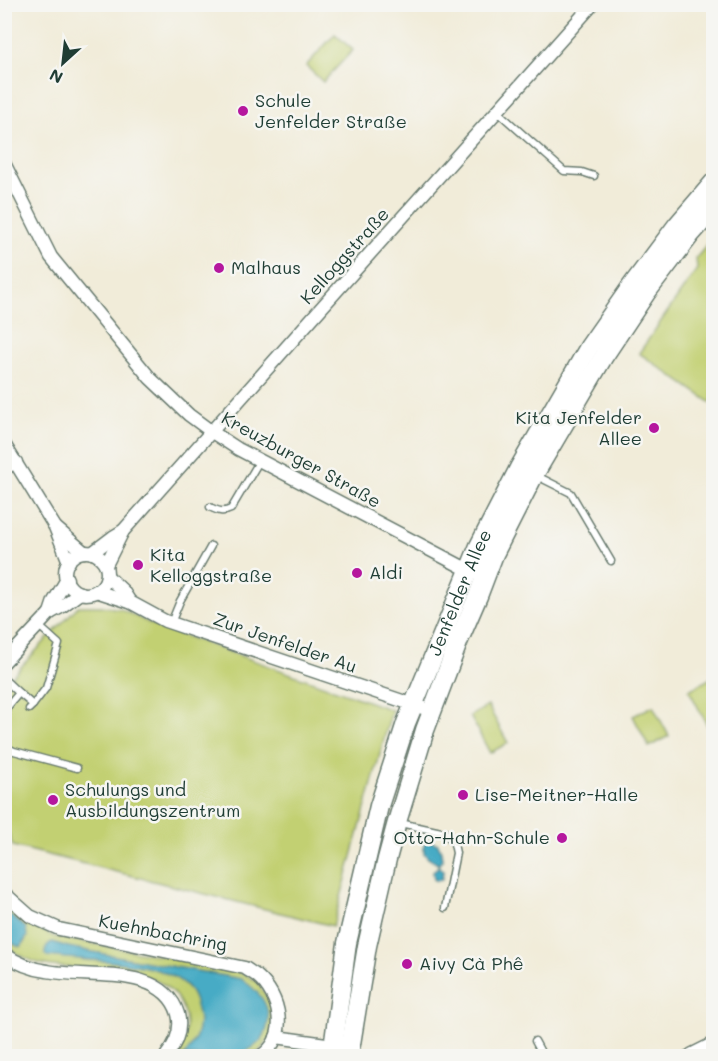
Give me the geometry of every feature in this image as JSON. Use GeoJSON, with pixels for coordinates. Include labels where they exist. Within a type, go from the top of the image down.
{"type":"FeatureCollection","features":[{"type":"Feature","properties":{"kind":"main road","name":"Jenfelder Allee"},"geometry":{"type":"LineString","coordinates":[[370,885],[397,822],[456,626],[477,574],[483,537],[519,468],[589,347],[678,224],[714,182]]}},
{"type":"Feature","properties":{"kind":"main road","name":"Jenfelder Allee"},"geometry":{"type":"LineString","coordinates":[[341,1053],[367,946],[370,885],[379,806],[413,705],[456,626],[477,574],[494,554],[534,475],[604,356],[646,293],[714,208]]}},
{"type":"Feature","properties":{"kind":"street","name":"Kelloggstraße"},"geometry":{"type":"LineString","coordinates":[[88,553],[123,531],[593,4]]}},
{"type":"Feature","properties":{"kind":"street","name":"Kreuzburger Straße"},"geometry":{"type":"LineString","coordinates":[[4,164],[51,257],[150,378],[189,415],[238,449],[477,574]]}},
{"type":"Feature","properties":{"kind":"street"},"geometry":{"type":"LineString","coordinates":[[4,444],[56,527],[88,553],[100,558],[106,570],[102,586],[88,593],[80,592],[71,586],[66,572],[69,562],[75,555],[88,553]]}},
{"type":"Feature","properties":{"kind":"street"},"geometry":{"type":"LineString","coordinates":[[4,470],[16,462]]}},
{"type":"Feature","properties":{"kind":"street"},"geometry":{"type":"LineString","coordinates":[[56,527],[58,538],[69,562]]}},
{"type":"Feature","properties":{"kind":"street","name":"Kelloggstraße"},"geometry":{"type":"LineString","coordinates":[[106,570],[123,531]]}},
{"type":"Feature","properties":{"kind":"street","name":"Zur Jenfelder Au"},"geometry":{"type":"LineString","coordinates":[[106,570],[130,602]]}},
{"type":"Feature","properties":{"kind":"street"},"geometry":{"type":"LineString","coordinates":[[50,613],[67,579]]}},
{"type":"Feature","properties":{"kind":"street","name":"Zur Jenfelder Au"},"geometry":{"type":"LineString","coordinates":[[96,591],[130,602],[171,623],[432,711]]}},
{"type":"Feature","properties":{"kind":"street"},"geometry":{"type":"LineString","coordinates":[[4,662],[50,613],[80,592]]}},
{"type":"Feature","properties":{"kind":"street","name":"Kuehnbachring"},"geometry":{"type":"LineString","coordinates":[[4,893],[30,916],[58,929],[244,968],[258,977],[275,1001],[279,1024],[276,1037]]}},
{"type":"Feature","properties":{"kind":"street"},"geometry":{"type":"LineString","coordinates":[[8,961],[47,971],[115,976],[149,983],[165,992],[176,1007],[180,1022],[178,1037],[166,1056]]}},
{"type":"Feature","properties":{"kind":"street"},"geometry":{"type":"LineString","coordinates":[[261,1056],[272,1046],[276,1037],[341,1053]]}},
{"type":"Feature","properties":{"kind":"street"},"geometry":{"type":"LineString","coordinates":[[692,1056],[714,1045]]}},
{"type":"Feature","properties":{"kind":"lane"},"geometry":{"type":"LineString","coordinates":[[498,112],[564,171],[582,172],[594,177]]}},
{"type":"Feature","properties":{"kind":"lane"},"geometry":{"type":"LineString","coordinates":[[210,507],[218,511],[231,509],[260,460]]}},
{"type":"Feature","properties":{"kind":"lane"},"geometry":{"type":"LineString","coordinates":[[534,475],[571,493],[610,561]]}},
{"type":"Feature","properties":{"kind":"lane"},"geometry":{"type":"LineString","coordinates":[[171,623],[180,601],[211,546]]}},
{"type":"Feature","properties":{"kind":"lane"},"geometry":{"type":"LineString","coordinates":[[4,679],[31,707],[46,688],[59,644],[38,625]]}},
{"type":"Feature","properties":{"kind":"lane"},"geometry":{"type":"LineString","coordinates":[[4,711],[19,693]]}},
{"type":"Feature","properties":{"kind":"lane"},"geometry":{"type":"LineString","coordinates":[[4,746],[14,751],[77,768]]}},
{"type":"Feature","properties":{"kind":"lane"},"geometry":{"type":"LineString","coordinates":[[397,822],[446,833],[454,844],[456,853],[445,908]]}},
{"type":"Feature","properties":{"kind":"lane"},"geometry":{"type":"LineString","coordinates":[[535,1041],[543,1056]]}},
{"type":"Feature","properties":{"kind":"green space"},"geometry":{"type":"Polygon","coordinates":[[[335,34],[353,50],[323,82],[306,66],[335,34]]]}},
{"type":"Feature","properties":{"kind":"green space"},"geometry":{"type":"Polygon","coordinates":[[[713,238],[713,404],[639,353],[697,269],[696,258],[713,238]]]}},
{"type":"Feature","properties":{"kind":"green space"},"geometry":{"type":"Polygon","coordinates":[[[78,606],[121,609],[149,623],[392,710],[333,926],[13,846],[5,824],[4,685],[78,606]]]}},
{"type":"Feature","properties":{"kind":"green space"},"geometry":{"type":"Polygon","coordinates":[[[713,677],[713,736],[689,690],[713,677]]]}},
{"type":"Feature","properties":{"kind":"green space"},"geometry":{"type":"Polygon","coordinates":[[[488,706],[508,743],[490,753],[470,716],[488,706]]]}},
{"type":"Feature","properties":{"kind":"green space"},"geometry":{"type":"Polygon","coordinates":[[[653,706],[669,736],[649,747],[633,716],[653,706]]]}},
{"type":"Feature","properties":{"kind":"green space"},"geometry":{"type":"Polygon","coordinates":[[[5,903],[28,923],[55,937],[224,967],[246,975],[257,982],[271,1003],[274,1032],[256,1053],[246,1056],[228,1056],[264,1036],[267,1027],[267,1011],[264,1003],[255,990],[241,979],[88,951],[52,942],[84,960],[139,965],[173,976],[182,982],[189,989],[196,1004],[199,1026],[192,1045],[184,1056],[174,1056],[181,1045],[186,1022],[183,1009],[173,993],[160,982],[143,975],[124,971],[46,965],[20,955],[5,946],[4,939],[19,947],[25,941],[26,928],[5,911],[5,903]]]}},
{"type":"Feature","properties":{"kind":"water"},"geometry":{"type":"Polygon","coordinates":[[[428,840],[438,844],[441,851],[442,860],[438,866],[424,853],[424,844],[428,840]]]}},
{"type":"Feature","properties":{"kind":"water"},"geometry":{"type":"Polygon","coordinates":[[[438,866],[443,871],[442,879],[437,881],[434,879],[433,871],[438,866]]]}},
{"type":"Feature","properties":{"kind":"water"},"geometry":{"type":"Polygon","coordinates":[[[4,911],[26,928],[27,937],[21,946],[5,939],[4,911]]]}},
{"type":"Feature","properties":{"kind":"water"},"geometry":{"type":"Polygon","coordinates":[[[52,942],[88,951],[241,979],[255,990],[265,1004],[268,1015],[266,1030],[260,1041],[239,1053],[225,1056],[184,1056],[195,1039],[199,1026],[198,1013],[189,989],[177,979],[161,971],[143,966],[47,956],[46,949],[52,942]]]}},
{"type":"Feature","properties":{"kind":"place","name":"Schule Jenfelder Straße"},"geometry":{"type":"Point","coordinates":[243,111]}},
{"type":"Feature","properties":{"kind":"place","name":"Malhaus"},"geometry":{"type":"Point","coordinates":[219,268]}},
{"type":"Feature","properties":{"kind":"place","name":"Kita Jenfelder Allee"},"geometry":{"type":"Point","coordinates":[654,428]}},
{"type":"Feature","properties":{"kind":"place","name":"Kita Kelloggstraße"},"geometry":{"type":"Point","coordinates":[138,565]}},
{"type":"Feature","properties":{"kind":"place","name":"Aldi"},"geometry":{"type":"Point","coordinates":[357,573]}},
{"type":"Feature","properties":{"kind":"place","name":"Lise-Meitner-Halle"},"geometry":{"type":"Point","coordinates":[463,795]}},
{"type":"Feature","properties":{"kind":"place","name":"Schulungs und Ausbildungszentrum"},"geometry":{"type":"Point","coordinates":[53,800]}},
{"type":"Feature","properties":{"kind":"place","name":"Otto-Hahn-Schule"},"geometry":{"type":"Point","coordinates":[562,838]}},
{"type":"Feature","properties":{"kind":"place","name":"Aivy Cà Phê"},"geometry":{"type":"Point","coordinates":[407,964]}}]}
